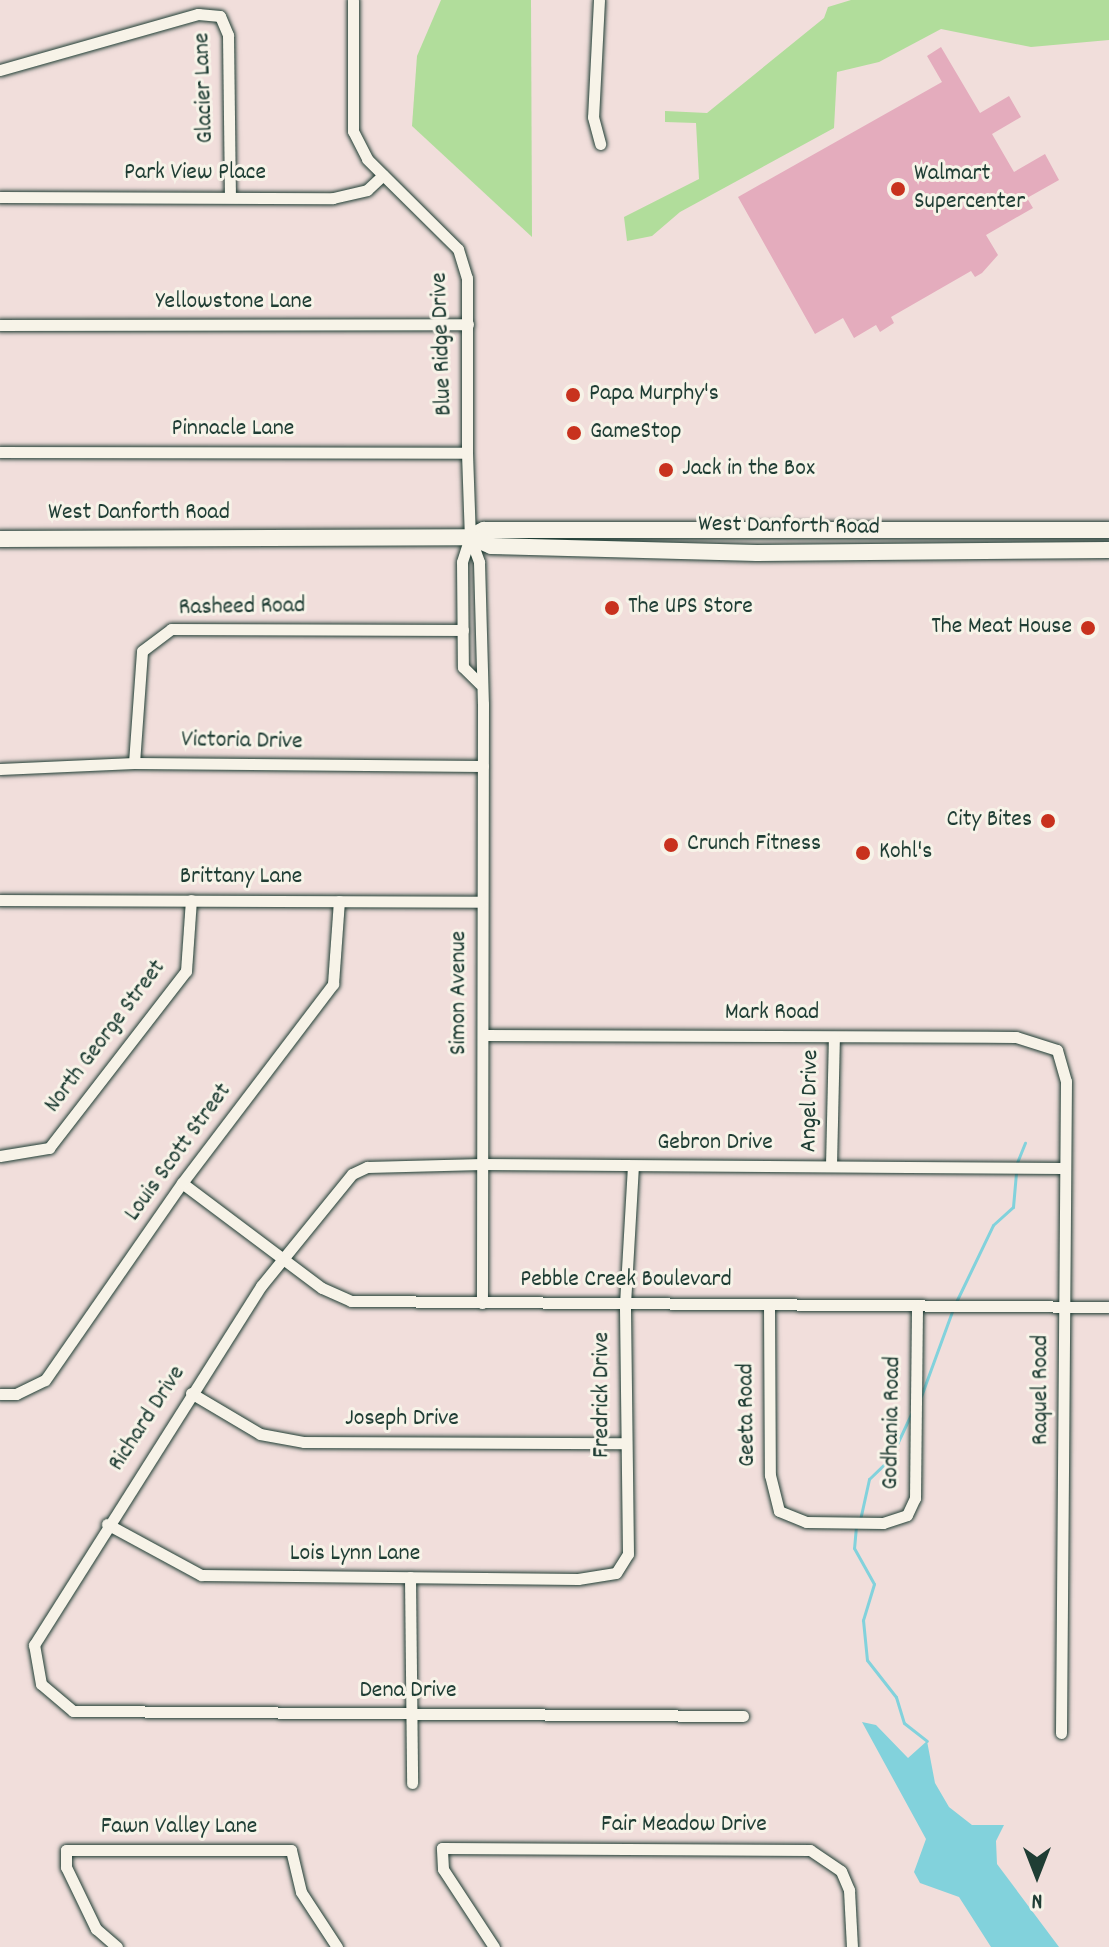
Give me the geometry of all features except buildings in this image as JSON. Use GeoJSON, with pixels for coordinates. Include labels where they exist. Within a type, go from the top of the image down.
{"type":"FeatureCollection","features":[{"type":"Feature","properties":{"kind":"main road","name":"West Danforth Road"},"geometry":{"type":"LineString","coordinates":[[470,537],[484,530],[1109,530]]}},
{"type":"Feature","properties":{"kind":"main road"},"geometry":{"type":"LineString","coordinates":[[886,552],[952,541],[955,531]]}},
{"type":"Feature","properties":{"kind":"main road","name":"West Danforth Road"},"geometry":{"type":"LineString","coordinates":[[0,539],[470,537],[491,546],[886,552],[1109,550]]}},
{"type":"Feature","properties":{"kind":"street","name":"Blue Ridge Drive"},"geometry":{"type":"LineString","coordinates":[[353,0],[353,131],[383,175],[458,249],[468,324],[470,537]]}},
{"type":"Feature","properties":{"kind":"street"},"geometry":{"type":"LineString","coordinates":[[599,0],[593,117],[600,144]]}},
{"type":"Feature","properties":{"kind":"street","name":"Glacier Lane"},"geometry":{"type":"LineString","coordinates":[[0,70],[198,14],[220,16],[228,35],[230,196]]}},
{"type":"Feature","properties":{"kind":"street","name":"Park View Place"},"geometry":{"type":"LineString","coordinates":[[0,197],[333,198],[367,190],[383,175]]}},
{"type":"Feature","properties":{"kind":"street","name":"Yellowstone Lane"},"geometry":{"type":"LineString","coordinates":[[0,325],[468,324]]}},
{"type":"Feature","properties":{"kind":"street","name":"Pinnacle Lane"},"geometry":{"type":"LineString","coordinates":[[0,452],[467,453]]}},
{"type":"Feature","properties":{"kind":"street","name":"Simon Avenue"},"geometry":{"type":"LineString","coordinates":[[470,537],[462,562],[463,667],[480,684]]}},
{"type":"Feature","properties":{"kind":"street","name":"Simon Avenue"},"geometry":{"type":"LineString","coordinates":[[470,537],[479,562],[483,766],[482,1303]]}},
{"type":"Feature","properties":{"kind":"street","name":"Rasheed Road"},"geometry":{"type":"LineString","coordinates":[[134,763],[142,651],[171,629],[463,630]]}},
{"type":"Feature","properties":{"kind":"street","name":"Victoria Drive"},"geometry":{"type":"LineString","coordinates":[[0,769],[134,763],[483,766]]}},
{"type":"Feature","properties":{"kind":"street","name":"Brittany Lane"},"geometry":{"type":"LineString","coordinates":[[0,900],[482,902]]}},
{"type":"Feature","properties":{"kind":"street","name":"North George Street"},"geometry":{"type":"LineString","coordinates":[[0,1156],[49,1148],[186,971],[191,900]]}},
{"type":"Feature","properties":{"kind":"street","name":"Louis Scott Street"},"geometry":{"type":"LineString","coordinates":[[0,1394],[16,1394],[45,1380],[182,1183],[333,984],[339,901]]}},
{"type":"Feature","properties":{"kind":"street","name":"Mark Road"},"geometry":{"type":"LineString","coordinates":[[483,1035],[1016,1037],[1057,1050]]}},
{"type":"Feature","properties":{"kind":"street","name":"Angel Drive"},"geometry":{"type":"LineString","coordinates":[[831,1166],[834,1037]]}},
{"type":"Feature","properties":{"kind":"street","name":"Raquel Road"},"geometry":{"type":"LineString","coordinates":[[1057,1050],[1066,1081],[1061,1733]]}},
{"type":"Feature","properties":{"kind":"street","name":"Gebron Drive"},"geometry":{"type":"LineString","coordinates":[[367,1167],[482,1164],[1063,1168]]}},
{"type":"Feature","properties":{"kind":"street","name":"Fredrick Drive"},"geometry":{"type":"LineString","coordinates":[[616,1573],[628,1554],[624,1443],[625,1304],[633,1166]]}},
{"type":"Feature","properties":{"kind":"street","name":"Richard Drive"},"geometry":{"type":"LineString","coordinates":[[73,1711],[41,1684],[34,1645],[107,1524],[261,1286],[286,1260],[341,1185],[367,1167]]}},
{"type":"Feature","properties":{"kind":"street","name":"Pebble Creek Boulevard"},"geometry":{"type":"LineString","coordinates":[[182,1183],[322,1288],[351,1301],[1109,1307]]}},
{"type":"Feature","properties":{"kind":"street","name":"Geeta Road"},"geometry":{"type":"LineString","coordinates":[[769,1304],[770,1475],[779,1511],[788,1519]]}},
{"type":"Feature","properties":{"kind":"street","name":"Godhania Road"},"geometry":{"type":"LineString","coordinates":[[788,1519],[883,1523],[907,1515],[917,1478],[917,1305]]}},
{"type":"Feature","properties":{"kind":"street","name":"Joseph Drive"},"geometry":{"type":"LineString","coordinates":[[191,1393],[260,1434],[304,1442],[624,1443]]}},
{"type":"Feature","properties":{"kind":"street","name":"Lois Lynn Lane"},"geometry":{"type":"LineString","coordinates":[[107,1524],[201,1575],[578,1579],[616,1573]]}},
{"type":"Feature","properties":{"kind":"street"},"geometry":{"type":"LineString","coordinates":[[410,1577],[412,1783]]}},
{"type":"Feature","properties":{"kind":"street","name":"Dena Drive"},"geometry":{"type":"LineString","coordinates":[[73,1711],[743,1716]]}},
{"type":"Feature","properties":{"kind":"street","name":"Fair Meadow Drive"},"geometry":{"type":"LineString","coordinates":[[494,1947],[443,1869],[442,1848],[810,1850],[826,1857],[845,1880],[852,1947]]}},
{"type":"Feature","properties":{"kind":"street","name":"Fawn Valley Lane"},"geometry":{"type":"LineString","coordinates":[[117,1947],[96,1929],[72,1882],[66,1850],[291,1850],[301,1892],[337,1947]]}},
{"type":"Feature","properties":{"kind":"green space"},"geometry":{"type":"Polygon","coordinates":[[[441,0],[531,0],[532,237],[412,126],[417,56],[441,0]]]}},
{"type":"Feature","properties":{"kind":"green space"},"geometry":{"type":"Polygon","coordinates":[[[851,0],[1109,0],[1109,40],[1031,47],[941,29],[879,62],[837,72],[834,128],[680,212],[652,236],[627,241],[624,217],[699,179],[696,123],[665,122],[665,111],[707,113],[824,18],[828,7],[851,0]]]}},
{"type":"Feature","properties":{"kind":"water"},"geometry":{"type":"Polygon","coordinates":[[[862,1722],[876,1725],[908,1758],[927,1741],[935,1783],[949,1807],[972,1825],[1004,1825],[996,1841],[997,1864],[1059,1947],[991,1947],[959,1897],[920,1883],[914,1872],[926,1839],[862,1722]]]}},
{"type":"Feature","properties":{"kind":"waterway"},"geometry":{"type":"LineString","coordinates":[[1016,1165],[1025,1143]]}},
{"type":"Feature","properties":{"kind":"waterway"},"geometry":{"type":"LineString","coordinates":[[956,1302],[993,1225],[1013,1207],[1016,1172]]}},
{"type":"Feature","properties":{"kind":"waterway"},"geometry":{"type":"LineString","coordinates":[[920,1399],[953,1309]]}},
{"type":"Feature","properties":{"kind":"waterway"},"geometry":{"type":"LineString","coordinates":[[860,1520],[869,1479],[890,1459],[912,1412]]}},
{"type":"Feature","properties":{"kind":"waterway"},"geometry":{"type":"LineString","coordinates":[[856,1526],[854,1548],[874,1584],[863,1620],[867,1660],[896,1697],[904,1723],[927,1741]]}},
{"type":"Feature","properties":{"kind":"place","name":"Walmart Supercenter"},"geometry":{"type":"Point","coordinates":[898,189]}},
{"type":"Feature","properties":{"kind":"place","name":"Papa Murphy's"},"geometry":{"type":"Point","coordinates":[573,395]}},
{"type":"Feature","properties":{"kind":"place","name":"GameStop"},"geometry":{"type":"Point","coordinates":[574,433]}},
{"type":"Feature","properties":{"kind":"place","name":"Jack in the Box"},"geometry":{"type":"Point","coordinates":[666,470]}},
{"type":"Feature","properties":{"kind":"place","name":"The UPS Store"},"geometry":{"type":"Point","coordinates":[612,608]}},
{"type":"Feature","properties":{"kind":"place","name":"The Meat House"},"geometry":{"type":"Point","coordinates":[1088,628]}},
{"type":"Feature","properties":{"kind":"place","name":"City Bites"},"geometry":{"type":"Point","coordinates":[1048,821]}},
{"type":"Feature","properties":{"kind":"place","name":"Crunch Fitness"},"geometry":{"type":"Point","coordinates":[671,845]}},
{"type":"Feature","properties":{"kind":"place","name":"Kohl's"},"geometry":{"type":"Point","coordinates":[863,853]}}]}
